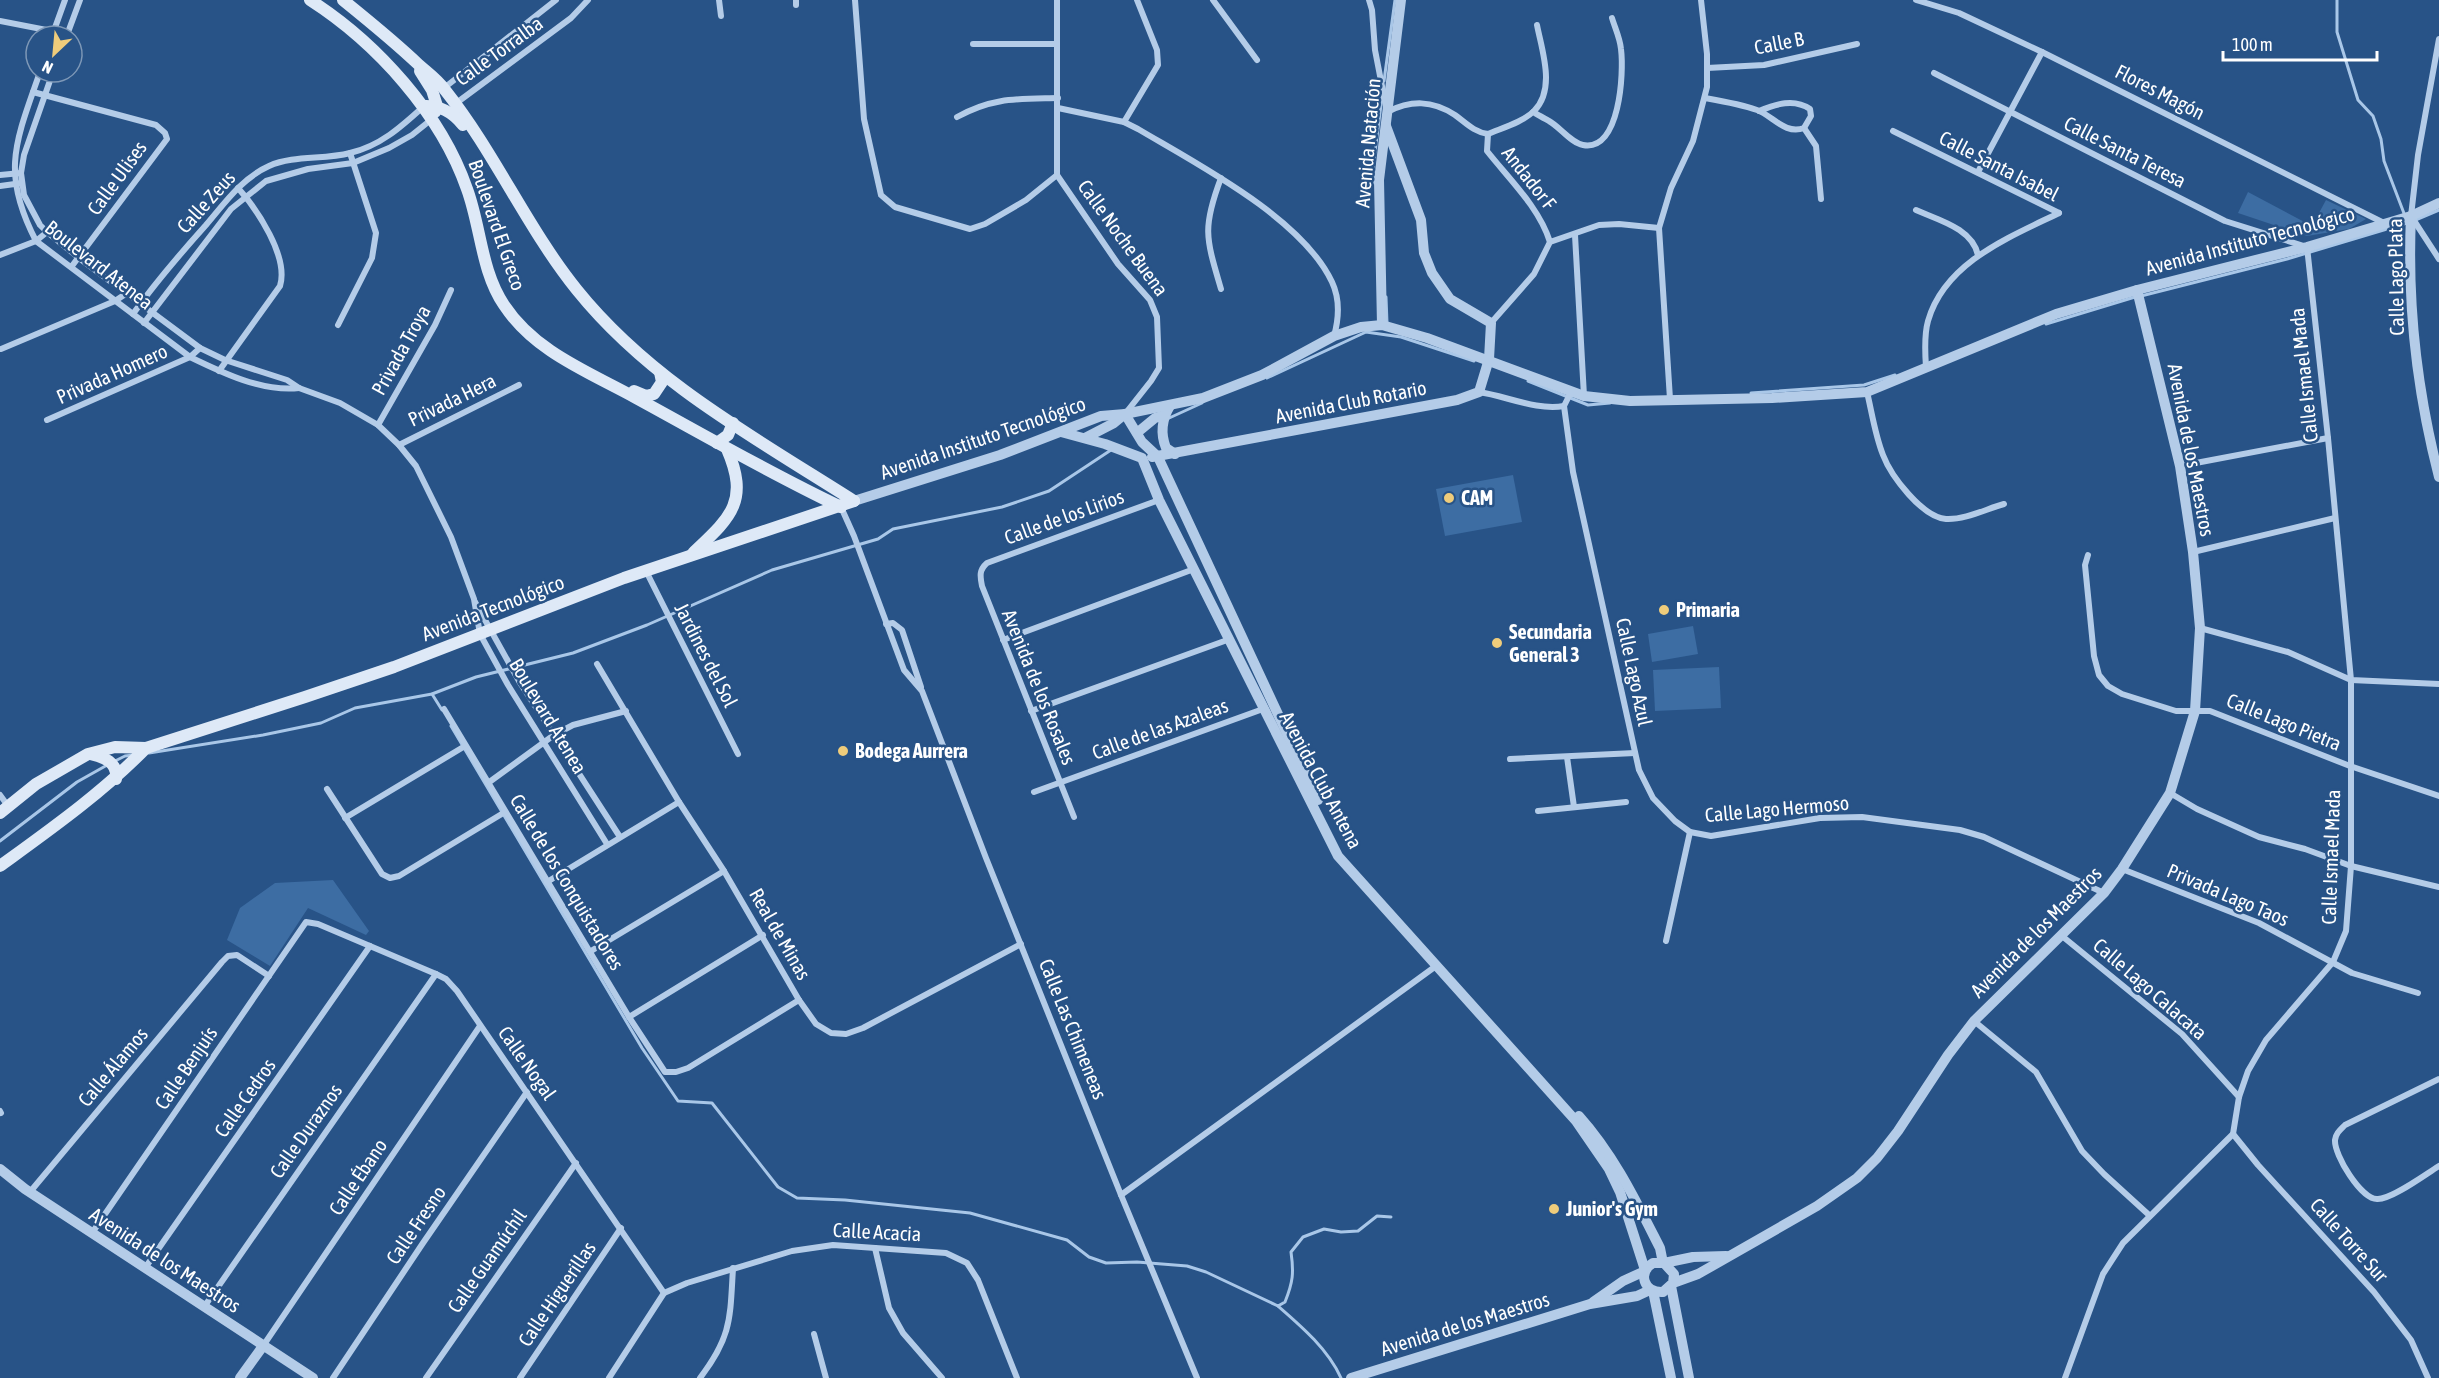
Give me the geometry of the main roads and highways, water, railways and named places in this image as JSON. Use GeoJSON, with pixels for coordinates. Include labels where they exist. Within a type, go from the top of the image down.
{"type":"FeatureCollection","features":[{"type":"Feature","properties":{"kind":"main road","name":"Boulevard El Greco"},"geometry":{"type":"LineString","coordinates":[[310,0],[365,44],[391,69],[432,118],[454,156],[468,190],[486,265],[503,304],[521,326],[545,348],[603,381],[841,507]]}},
{"type":"Feature","properties":{"kind":"main road","name":"Boulevard El Greco"},"geometry":{"type":"LineString","coordinates":[[343,0],[444,88],[498,168],[544,247],[579,292],[660,372],[701,403],[854,501]]}},
{"type":"Feature","properties":{"kind":"main road"},"geometry":{"type":"LineString","coordinates":[[414,60],[432,90],[437,106],[432,118]]}},
{"type":"Feature","properties":{"kind":"main road"},"geometry":{"type":"LineString","coordinates":[[423,106],[437,106],[456,117],[498,168]]}},
{"type":"Feature","properties":{"kind":"main road"},"geometry":{"type":"LineString","coordinates":[[603,381],[608,379],[639,394],[650,396],[660,386],[660,372]]}},
{"type":"Feature","properties":{"kind":"main road"},"geometry":{"type":"LineString","coordinates":[[691,556],[732,510],[739,483],[722,446],[733,423]]}},
{"type":"Feature","properties":{"kind":"main road","name":"Avenida Tecnológico"},"geometry":{"type":"LineString","coordinates":[[4,810],[36,784],[88,754],[115,747],[146,748],[383,670],[645,571],[854,501]]}},
{"type":"Feature","properties":{"kind":"main road","name":"Avenida Tecnológico"},"geometry":{"type":"LineString","coordinates":[[0,866],[116,779],[146,748]]}},
{"type":"Feature","properties":{"kind":"main road"},"geometry":{"type":"LineString","coordinates":[[88,754],[99,756],[112,763],[116,768],[116,779]]}},
{"type":"Feature","properties":{"kind":"waterway"},"geometry":{"type":"LineString","coordinates":[[1384,81],[1395,0]]}},
{"type":"Feature","properties":{"kind":"waterway"},"geometry":{"type":"LineString","coordinates":[[2337,0],[2337,32],[2358,100],[2373,116],[2381,139],[2384,161],[2405,216]]}},
{"type":"Feature","properties":{"kind":"waterway"},"geometry":{"type":"LineString","coordinates":[[1374,183],[1373,168],[1382,97]]}},
{"type":"Feature","properties":{"kind":"waterway"},"geometry":{"type":"LineString","coordinates":[[2413,221],[2439,210]]}},
{"type":"Feature","properties":{"kind":"waterway"},"geometry":{"type":"LineString","coordinates":[[2141,296],[2287,259],[2407,223]]}},
{"type":"Feature","properties":{"kind":"waterway"},"geometry":{"type":"LineString","coordinates":[[1386,297],[1387,323]]}},
{"type":"Feature","properties":{"kind":"waterway"},"geometry":{"type":"LineString","coordinates":[[2046,324],[2135,297]]}},
{"type":"Feature","properties":{"kind":"waterway"},"geometry":{"type":"LineString","coordinates":[[1267,378],[1366,332],[1401,337],[1474,361]]}},
{"type":"Feature","properties":{"kind":"waterway"},"geometry":{"type":"LineString","coordinates":[[1751,393],[1864,385],[1895,375]]}},
{"type":"Feature","properties":{"kind":"waterway"},"geometry":{"type":"LineString","coordinates":[[1528,381],[1588,405],[1610,403]]}},
{"type":"Feature","properties":{"kind":"waterway"},"geometry":{"type":"LineString","coordinates":[[1167,419],[1202,403]]}},
{"type":"Feature","properties":{"kind":"waterway"},"geometry":{"type":"LineString","coordinates":[[149,753],[263,735],[321,723],[355,708],[432,694],[476,677],[573,653],[647,625],[772,570],[878,539],[893,529],[1002,507],[1049,491],[1111,450]]}},
{"type":"Feature","properties":{"kind":"waterway"},"geometry":{"type":"LineString","coordinates":[[432,694],[442,710]]}},
{"type":"Feature","properties":{"kind":"waterway"},"geometry":{"type":"LineString","coordinates":[[451,726],[642,1048],[678,1101],[712,1103],[778,1187],[797,1198],[845,1200],[970,1213],[1067,1240],[1089,1257],[1106,1263],[1137,1262],[1187,1266],[1206,1272],[1278,1306],[1285,1302],[1291,1283],[1293,1272],[1291,1252],[1303,1237],[1324,1229],[1341,1232],[1358,1231],[1377,1216],[1391,1217]]}},
{"type":"Feature","properties":{"kind":"waterway"},"geometry":{"type":"LineString","coordinates":[[115,761],[134,755]]}},
{"type":"Feature","properties":{"kind":"waterway"},"geometry":{"type":"LineString","coordinates":[[0,841],[77,782],[109,764]]}},
{"type":"Feature","properties":{"kind":"waterway"},"geometry":{"type":"LineString","coordinates":[[1278,1306],[1305,1330],[1329,1357],[1341,1378]]}},
{"type":"Feature","properties":{"kind":"place","name":"CAM"},"geometry":{"type":"Point","coordinates":[1449,498]}},
{"type":"Feature","properties":{"kind":"place","name":"Primaria"},"geometry":{"type":"Point","coordinates":[1664,610]}},
{"type":"Feature","properties":{"kind":"place","name":"Secundaria General 3"},"geometry":{"type":"Point","coordinates":[1497,643]}},
{"type":"Feature","properties":{"kind":"place","name":"Bodega Aurrera"},"geometry":{"type":"Point","coordinates":[843,751]}},
{"type":"Feature","properties":{"kind":"place","name":"Junior's Gym"},"geometry":{"type":"Point","coordinates":[1554,1209]}}]}
